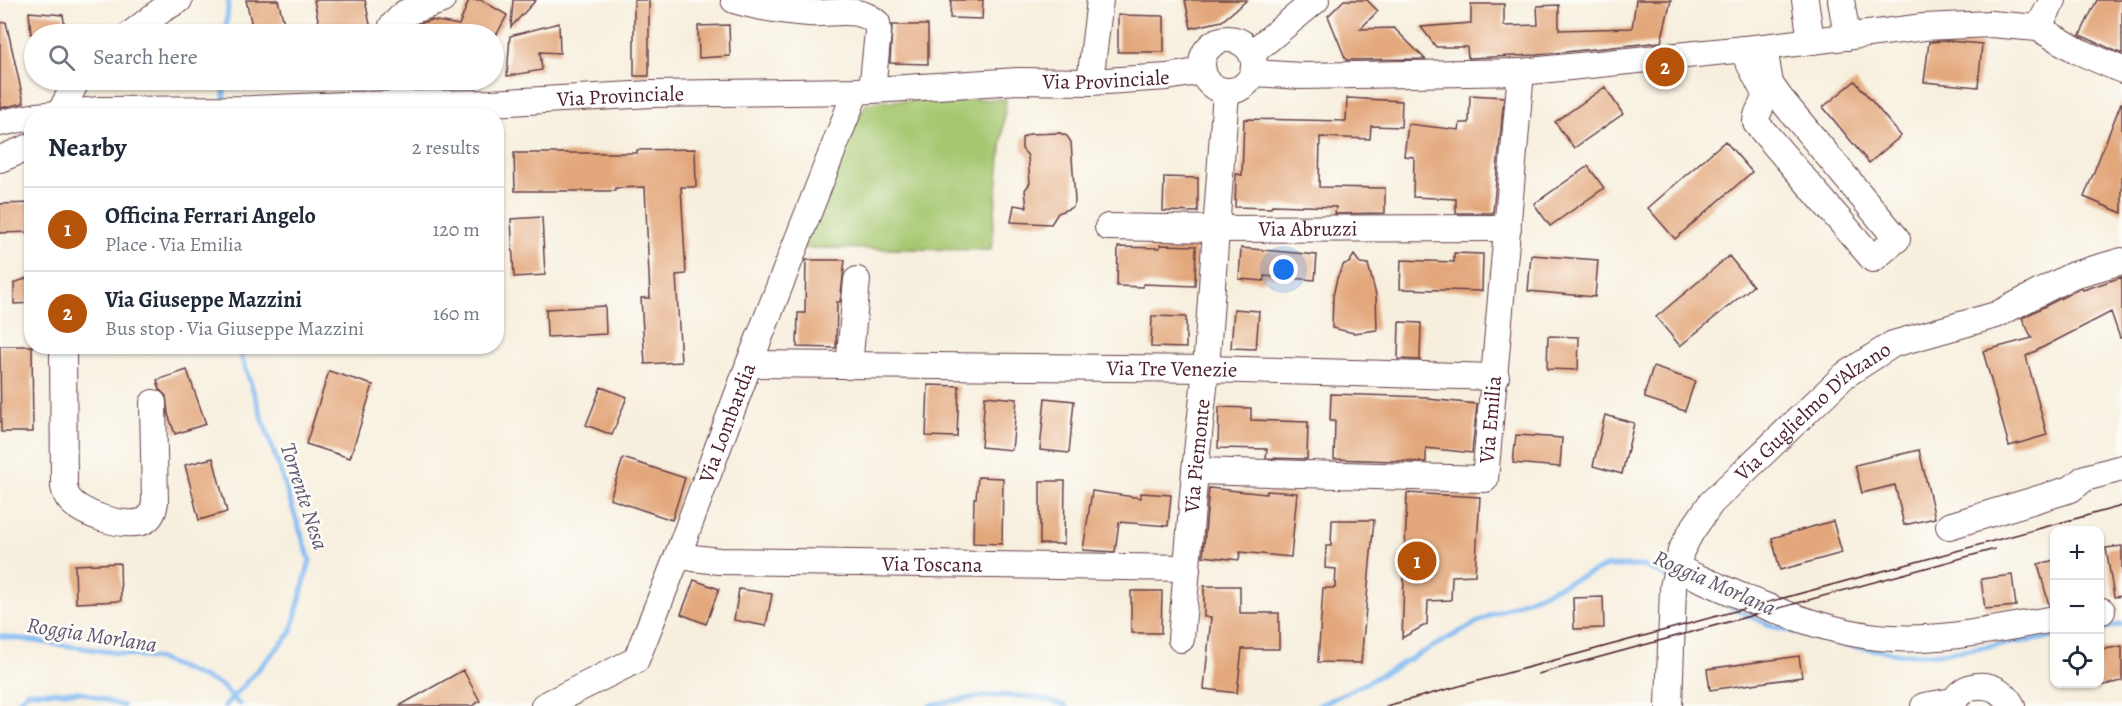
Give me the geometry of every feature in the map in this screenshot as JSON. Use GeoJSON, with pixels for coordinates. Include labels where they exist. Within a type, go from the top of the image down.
{"type":"FeatureCollection","features":[{"type":"Feature","properties":{"kind":"street"},"geometry":{"type":"LineString","coordinates":[[144,24],[179,0]]}},
{"type":"Feature","properties":{"kind":"street"},"geometry":{"type":"LineString","coordinates":[[394,24],[405,13],[442,0]]}},
{"type":"Feature","properties":{"kind":"street","name":"Via Lombardia"},"geometry":{"type":"LineString","coordinates":[[544,706],[636,660],[679,554],[749,364],[864,90],[878,32],[877,23],[869,16],[853,12],[811,13],[734,0]]}},
{"type":"Feature","properties":{"kind":"street"},"geometry":{"type":"LineString","coordinates":[[1090,82],[1100,0]]}},
{"type":"Feature","properties":{"kind":"street"},"geometry":{"type":"LineString","coordinates":[[1253,63],[1316,0]]}},
{"type":"Feature","properties":{"kind":"street"},"geometry":{"type":"LineString","coordinates":[[1804,0],[1811,41]]}},
{"type":"Feature","properties":{"kind":"street"},"geometry":{"type":"LineString","coordinates":[[1841,0],[1847,37]]}},
{"type":"Feature","properties":{"kind":"street"},"geometry":{"type":"LineString","coordinates":[[2038,28],[2053,0]]}},
{"type":"Feature","properties":{"kind":"street"},"geometry":{"type":"LineString","coordinates":[[1253,63],[1300,76],[1521,72],[1753,48],[1924,27],[1991,24],[2038,28],[2078,51],[2122,69]]}},
{"type":"Feature","properties":{"kind":"street"},"geometry":{"type":"LineString","coordinates":[[1231,38],[1246,45],[1253,63],[1250,80],[1244,87],[1226,92],[1210,84],[1203,71],[1202,61],[1212,44],[1231,38]]}},
{"type":"Feature","properties":{"kind":"street"},"geometry":{"type":"LineString","coordinates":[[1753,48],[1770,84],[1772,100],[1897,239],[1873,259],[1756,123],[1756,112],[1772,100]]}},
{"type":"Feature","properties":{"kind":"street","name":"Via Provinciale"},"geometry":{"type":"LineString","coordinates":[[379,108],[651,94],[864,90],[1018,81],[1090,82],[1167,77],[1203,71]]}},
{"type":"Feature","properties":{"kind":"street","name":"Via Emilia"},"geometry":{"type":"LineString","coordinates":[[1195,471],[1485,479],[1496,377],[1521,72]]}},
{"type":"Feature","properties":{"kind":"street"},"geometry":{"type":"LineString","coordinates":[[62,108],[72,90]]}},
{"type":"Feature","properties":{"kind":"street","name":"Via Piemonte"},"geometry":{"type":"LineString","coordinates":[[1181,639],[1206,369],[1226,92]]}},
{"type":"Feature","properties":{"kind":"street"},"geometry":{"type":"LineString","coordinates":[[0,123],[24,118]]}},
{"type":"Feature","properties":{"kind":"street"},"geometry":{"type":"LineString","coordinates":[[0,159],[24,149]]}},
{"type":"Feature","properties":{"kind":"street","name":"Via Abruzzi"},"geometry":{"type":"LineString","coordinates":[[1108,227],[1508,228]]}},
{"type":"Feature","properties":{"kind":"street","name":"Via Guglielmo D'Alzano"},"geometry":{"type":"LineString","coordinates":[[1669,706],[1675,577],[1691,532],[1711,503],[1845,375],[1893,344],[1996,315],[2073,275],[2122,261]]}},
{"type":"Feature","properties":{"kind":"street"},"geometry":{"type":"LineString","coordinates":[[849,366],[857,280]]}},
{"type":"Feature","properties":{"kind":"street"},"geometry":{"type":"LineString","coordinates":[[63,354],[64,487],[67,497],[77,506],[98,517],[130,525],[146,521],[153,513],[155,502],[153,403]]}},
{"type":"Feature","properties":{"kind":"street","name":"Via Tre Venezie"},"geometry":{"type":"LineString","coordinates":[[749,364],[1206,369],[1496,377]]}},
{"type":"Feature","properties":{"kind":"street"},"geometry":{"type":"LineString","coordinates":[[1949,526],[2071,489],[2085,478],[2122,468]]}},
{"type":"Feature","properties":{"kind":"street","name":"Via Toscana"},"geometry":{"type":"LineString","coordinates":[[679,554],[719,561],[1187,568]]}},
{"type":"Feature","properties":{"kind":"street"},"geometry":{"type":"LineString","coordinates":[[1675,577],[1859,634],[1891,638],[1958,635],[2050,620]]}},
{"type":"Feature","properties":{"kind":"street"},"geometry":{"type":"LineString","coordinates":[[1924,706],[1952,704],[1966,689],[1983,685],[1999,690],[2012,706]]}},
{"type":"Feature","properties":{"kind":"green space"},"geometry":{"type":"Polygon","coordinates":[[[1006,99],[991,250],[802,248],[860,113],[867,104],[879,101],[1006,99]]]}},
{"type":"Feature","properties":{"kind":"building"},"geometry":{"type":"Polygon","coordinates":[[[246,0],[278,0],[284,23],[252,24],[246,0]]]}},
{"type":"Feature","properties":{"kind":"building"},"geometry":{"type":"Polygon","coordinates":[[[314,0],[365,0],[370,24],[319,24],[314,0]]]}},
{"type":"Feature","properties":{"kind":"building"},"geometry":{"type":"Polygon","coordinates":[[[469,0],[481,0],[507,15],[502,24],[459,24],[469,0]]]}},
{"type":"Feature","properties":{"kind":"building"},"geometry":{"type":"Polygon","coordinates":[[[513,0],[536,0],[511,27],[513,0]]]}},
{"type":"Feature","properties":{"kind":"building"},"geometry":{"type":"Polygon","coordinates":[[[634,0],[649,0],[649,76],[634,76],[634,0]]]}},
{"type":"Feature","properties":{"kind":"building"},"geometry":{"type":"Polygon","coordinates":[[[951,0],[983,0],[982,19],[950,18],[951,0]]]}},
{"type":"Feature","properties":{"kind":"building"},"geometry":{"type":"Polygon","coordinates":[[[1185,0],[1247,0],[1222,21],[1191,28],[1185,0]]]}},
{"type":"Feature","properties":{"kind":"building"},"geometry":{"type":"Polygon","coordinates":[[[1344,0],[1367,0],[1378,11],[1360,29],[1394,28],[1425,59],[1346,60],[1328,16],[1344,0]]]}},
{"type":"Feature","properties":{"kind":"building"},"geometry":{"type":"Polygon","coordinates":[[[1636,0],[1671,0],[1661,42],[1536,55],[1468,58],[1467,47],[1436,47],[1421,27],[1471,23],[1471,4],[1504,4],[1504,26],[1538,25],[1537,6],[1559,5],[1559,30],[1632,28],[1636,0]]]}},
{"type":"Feature","properties":{"kind":"building"},"geometry":{"type":"Polygon","coordinates":[[[2097,0],[2122,0],[2122,54],[2080,35],[2097,0]]]}},
{"type":"Feature","properties":{"kind":"building"},"geometry":{"type":"Polygon","coordinates":[[[29,12],[63,15],[64,24],[30,24],[29,12]]]}},
{"type":"Feature","properties":{"kind":"building"},"geometry":{"type":"Polygon","coordinates":[[[1118,15],[1164,16],[1164,52],[1118,52],[1118,15]]]}},
{"type":"Feature","properties":{"kind":"building"},"geometry":{"type":"Polygon","coordinates":[[[431,20],[453,24],[419,24],[431,20]]]}},
{"type":"Feature","properties":{"kind":"building"},"geometry":{"type":"Polygon","coordinates":[[[6,22],[24,103],[0,108],[0,23],[6,22]]]}},
{"type":"Feature","properties":{"kind":"building"},"geometry":{"type":"Polygon","coordinates":[[[559,23],[560,53],[540,52],[542,70],[507,76],[510,36],[559,23]]]}},
{"type":"Feature","properties":{"kind":"building"},"geometry":{"type":"Polygon","coordinates":[[[729,25],[730,56],[699,58],[698,26],[729,25]]]}},
{"type":"Feature","properties":{"kind":"building"},"geometry":{"type":"Polygon","coordinates":[[[892,25],[928,25],[928,64],[890,63],[892,25]]]}},
{"type":"Feature","properties":{"kind":"building"},"geometry":{"type":"Polygon","coordinates":[[[1929,42],[1982,44],[1978,87],[1924,82],[1929,42]]]}},
{"type":"Feature","properties":{"kind":"building"},"geometry":{"type":"Polygon","coordinates":[[[1855,81],[1901,136],[1869,163],[1823,107],[1855,81]]]}},
{"type":"Feature","properties":{"kind":"building"},"geometry":{"type":"Polygon","coordinates":[[[1605,87],[1623,114],[1574,148],[1555,122],[1605,87]]]}},
{"type":"Feature","properties":{"kind":"building"},"geometry":{"type":"Polygon","coordinates":[[[1470,95],[1504,97],[1493,213],[1456,213],[1456,199],[1413,197],[1414,157],[1404,156],[1408,124],[1459,130],[1460,123],[1469,123],[1470,95]]]}},
{"type":"Feature","properties":{"kind":"building"},"geometry":{"type":"Polygon","coordinates":[[[1347,98],[1402,101],[1401,127],[1371,126],[1370,139],[1320,137],[1319,187],[1385,188],[1385,213],[1335,214],[1336,207],[1272,205],[1271,208],[1235,207],[1236,174],[1242,175],[1244,119],[1346,121],[1347,98]]]}},
{"type":"Feature","properties":{"kind":"building"},"geometry":{"type":"Polygon","coordinates":[[[2122,103],[2122,213],[2084,197],[2122,103]]]}},
{"type":"Feature","properties":{"kind":"building"},"geometry":{"type":"Polygon","coordinates":[[[1060,133],[1067,136],[1071,142],[1075,201],[1073,207],[1058,213],[1051,224],[1011,222],[1014,205],[1027,207],[1025,190],[1030,183],[1028,156],[1022,149],[1022,138],[1029,134],[1060,133]]]}},
{"type":"Feature","properties":{"kind":"building"},"geometry":{"type":"Polygon","coordinates":[[[1725,141],[1752,172],[1675,239],[1648,208],[1725,141]]]}},
{"type":"Feature","properties":{"kind":"building"},"geometry":{"type":"Polygon","coordinates":[[[695,149],[696,187],[681,187],[686,274],[676,275],[681,362],[645,364],[641,298],[650,298],[645,187],[615,188],[615,191],[515,191],[514,153],[637,153],[637,150],[695,149]]]}},
{"type":"Feature","properties":{"kind":"building"},"geometry":{"type":"Polygon","coordinates":[[[1588,166],[1604,188],[1550,226],[1534,204],[1588,166]]]}},
{"type":"Feature","properties":{"kind":"building"},"geometry":{"type":"Polygon","coordinates":[[[1164,177],[1198,178],[1198,212],[1163,211],[1164,177]]]}},
{"type":"Feature","properties":{"kind":"building"},"geometry":{"type":"Polygon","coordinates":[[[24,203],[24,232],[0,233],[0,204],[24,203]]]}},
{"type":"Feature","properties":{"kind":"building"},"geometry":{"type":"Polygon","coordinates":[[[542,217],[545,275],[514,277],[511,219],[542,217]]]}},
{"type":"Feature","properties":{"kind":"building"},"geometry":{"type":"Polygon","coordinates":[[[1160,245],[1196,246],[1195,286],[1143,284],[1143,287],[1117,286],[1118,247],[1160,248],[1160,245]]]}},
{"type":"Feature","properties":{"kind":"building"},"geometry":{"type":"Polygon","coordinates":[[[1241,248],[1317,255],[1315,280],[1264,276],[1264,281],[1239,279],[1241,248]]]}},
{"type":"Feature","properties":{"kind":"building"},"geometry":{"type":"Polygon","coordinates":[[[1454,253],[1483,254],[1482,291],[1400,289],[1401,260],[1454,262],[1454,253]]]}},
{"type":"Feature","properties":{"kind":"building"},"geometry":{"type":"Polygon","coordinates":[[[1354,255],[1360,263],[1368,264],[1376,295],[1377,330],[1354,333],[1332,328],[1333,296],[1337,278],[1344,264],[1349,263],[1354,255]]]}},
{"type":"Feature","properties":{"kind":"building"},"geometry":{"type":"Polygon","coordinates":[[[1531,255],[1598,260],[1595,297],[1528,291],[1531,255]]]}},
{"type":"Feature","properties":{"kind":"building"},"geometry":{"type":"Polygon","coordinates":[[[1729,256],[1753,286],[1680,346],[1656,317],[1729,256]]]}},
{"type":"Feature","properties":{"kind":"building"},"geometry":{"type":"Polygon","coordinates":[[[806,260],[845,260],[840,302],[837,302],[836,348],[797,347],[798,313],[805,313],[806,260]]]}},
{"type":"Feature","properties":{"kind":"building"},"geometry":{"type":"Polygon","coordinates":[[[2122,277],[2122,338],[2120,338],[2111,312],[2026,356],[2047,435],[2009,446],[1983,351],[2032,338],[2022,318],[2079,289],[2083,290],[2122,277]]]}},
{"type":"Feature","properties":{"kind":"building"},"geometry":{"type":"Polygon","coordinates":[[[24,279],[24,303],[14,304],[14,283],[24,279]]]}},
{"type":"Feature","properties":{"kind":"building"},"geometry":{"type":"Polygon","coordinates":[[[605,306],[606,334],[547,337],[546,309],[605,306]]]}},
{"type":"Feature","properties":{"kind":"building"},"geometry":{"type":"Polygon","coordinates":[[[1234,309],[1259,311],[1256,349],[1231,348],[1234,309]]]}},
{"type":"Feature","properties":{"kind":"building"},"geometry":{"type":"Polygon","coordinates":[[[1152,316],[1186,317],[1186,348],[1151,347],[1152,316]]]}},
{"type":"Feature","properties":{"kind":"building"},"geometry":{"type":"Polygon","coordinates":[[[1399,322],[1421,323],[1420,360],[1398,359],[1399,322]]]}},
{"type":"Feature","properties":{"kind":"building"},"geometry":{"type":"Polygon","coordinates":[[[1548,336],[1579,337],[1578,370],[1547,369],[1548,336]]]}},
{"type":"Feature","properties":{"kind":"building"},"geometry":{"type":"Polygon","coordinates":[[[0,346],[24,346],[24,354],[32,354],[33,432],[1,432],[0,346]]]}},
{"type":"Feature","properties":{"kind":"building"},"geometry":{"type":"Polygon","coordinates":[[[1653,367],[1695,381],[1685,411],[1645,398],[1653,367]]]}},
{"type":"Feature","properties":{"kind":"building"},"geometry":{"type":"Polygon","coordinates":[[[187,370],[206,424],[175,434],[168,414],[166,396],[160,390],[157,380],[187,370]]]}},
{"type":"Feature","properties":{"kind":"building"},"geometry":{"type":"Polygon","coordinates":[[[329,371],[373,385],[350,458],[306,444],[329,371]]]}},
{"type":"Feature","properties":{"kind":"building"},"geometry":{"type":"Polygon","coordinates":[[[928,385],[959,386],[957,437],[926,436],[928,385]]]}},
{"type":"Feature","properties":{"kind":"building"},"geometry":{"type":"Polygon","coordinates":[[[601,387],[627,397],[612,435],[586,425],[601,387]]]}},
{"type":"Feature","properties":{"kind":"building"},"geometry":{"type":"Polygon","coordinates":[[[1331,394],[1428,397],[1428,399],[1477,404],[1472,453],[1426,448],[1426,462],[1334,459],[1335,421],[1330,421],[1331,394]]]}},
{"type":"Feature","properties":{"kind":"building"},"geometry":{"type":"Polygon","coordinates":[[[985,396],[1017,399],[1012,450],[981,447],[985,396]]]}},
{"type":"Feature","properties":{"kind":"building"},"geometry":{"type":"Polygon","coordinates":[[[1045,398],[1074,401],[1069,453],[1040,450],[1045,398]]]}},
{"type":"Feature","properties":{"kind":"building"},"geometry":{"type":"Polygon","coordinates":[[[1219,407],[1251,408],[1251,420],[1308,422],[1307,459],[1266,458],[1267,449],[1218,448],[1219,407]]]}},
{"type":"Feature","properties":{"kind":"building"},"geometry":{"type":"Polygon","coordinates":[[[1605,415],[1634,423],[1622,474],[1593,466],[1605,415]]]}},
{"type":"Feature","properties":{"kind":"building"},"geometry":{"type":"Polygon","coordinates":[[[1516,435],[1562,438],[1560,467],[1513,463],[1516,435]]]}},
{"type":"Feature","properties":{"kind":"building"},"geometry":{"type":"Polygon","coordinates":[[[1919,450],[1935,518],[1904,525],[1895,485],[1862,493],[1855,465],[1919,450]]]}},
{"type":"Feature","properties":{"kind":"building"},"geometry":{"type":"Polygon","coordinates":[[[213,458],[227,512],[199,520],[185,465],[213,458]]]}},
{"type":"Feature","properties":{"kind":"building"},"geometry":{"type":"Polygon","coordinates":[[[623,458],[685,478],[672,520],[610,499],[623,458]]]}},
{"type":"Feature","properties":{"kind":"building"},"geometry":{"type":"Polygon","coordinates":[[[978,477],[1003,478],[1002,544],[973,543],[974,498],[976,498],[978,477]]]}},
{"type":"Feature","properties":{"kind":"building"},"geometry":{"type":"Polygon","coordinates":[[[1040,481],[1065,481],[1064,544],[1040,544],[1040,481]]]}},
{"type":"Feature","properties":{"kind":"building"},"geometry":{"type":"Polygon","coordinates":[[[1209,488],[1266,494],[1267,491],[1297,493],[1291,557],[1240,552],[1239,560],[1203,556],[1209,488]]]}},
{"type":"Feature","properties":{"kind":"building"},"geometry":{"type":"Polygon","coordinates":[[[1092,491],[1141,498],[1141,493],[1171,495],[1168,526],[1119,522],[1115,552],[1083,550],[1092,491]]]}},
{"type":"Feature","properties":{"kind":"building"},"geometry":{"type":"Polygon","coordinates":[[[1407,493],[1480,497],[1475,575],[1452,576],[1451,600],[1428,601],[1427,624],[1402,638],[1407,493]]]}},
{"type":"Feature","properties":{"kind":"building"},"geometry":{"type":"Polygon","coordinates":[[[1332,520],[1374,520],[1361,663],[1318,662],[1323,588],[1335,588],[1336,569],[1325,568],[1326,546],[1331,546],[1332,520]]]}},
{"type":"Feature","properties":{"kind":"building"},"geometry":{"type":"Polygon","coordinates":[[[1833,521],[1842,553],[1780,570],[1772,538],[1833,521]]]}},
{"type":"Feature","properties":{"kind":"building"},"geometry":{"type":"Polygon","coordinates":[[[2122,546],[2122,596],[2114,597],[2106,548],[2122,546]]]}},
{"type":"Feature","properties":{"kind":"building"},"geometry":{"type":"Polygon","coordinates":[[[2050,561],[2050,605],[2049,605],[2038,564],[2050,561]]]}},
{"type":"Feature","properties":{"kind":"building"},"geometry":{"type":"Polygon","coordinates":[[[120,563],[121,601],[76,603],[75,565],[120,563]]]}},
{"type":"Feature","properties":{"kind":"building"},"geometry":{"type":"Polygon","coordinates":[[[2012,575],[2016,606],[1985,609],[1981,579],[2012,575]]]}},
{"type":"Feature","properties":{"kind":"building"},"geometry":{"type":"Polygon","coordinates":[[[694,580],[719,589],[706,624],[681,614],[694,580]]]}},
{"type":"Feature","properties":{"kind":"building"},"geometry":{"type":"Polygon","coordinates":[[[1204,586],[1240,586],[1240,613],[1279,613],[1279,649],[1242,649],[1237,693],[1204,689],[1211,617],[1204,617],[1204,586]]]}},
{"type":"Feature","properties":{"kind":"building"},"geometry":{"type":"Polygon","coordinates":[[[739,589],[772,594],[766,626],[734,620],[739,589]]]}},
{"type":"Feature","properties":{"kind":"building"},"geometry":{"type":"Polygon","coordinates":[[[1131,591],[1162,591],[1161,633],[1131,633],[1131,591]]]}},
{"type":"Feature","properties":{"kind":"building"},"geometry":{"type":"Polygon","coordinates":[[[1603,597],[1604,628],[1574,629],[1573,598],[1603,597]]]}},
{"type":"Feature","properties":{"kind":"building"},"geometry":{"type":"Polygon","coordinates":[[[2122,646],[2122,681],[2104,685],[2104,649],[2122,646]]]}},
{"type":"Feature","properties":{"kind":"building"},"geometry":{"type":"Polygon","coordinates":[[[1799,656],[1802,677],[1710,690],[1707,669],[1799,656]]]}},
{"type":"Feature","properties":{"kind":"building"},"geometry":{"type":"Polygon","coordinates":[[[463,670],[480,701],[472,706],[399,706],[463,670]]]}},
{"type":"Feature","properties":{"kind":"waterway","name":"Torrente Nesa"},"geometry":{"type":"LineString","coordinates":[[226,24],[229,0]]}},
{"type":"Feature","properties":{"kind":"waterway","name":"Torrente Nesa"},"geometry":{"type":"LineString","coordinates":[[224,90],[224,102]]}},
{"type":"Feature","properties":{"kind":"waterway","name":"Torrente Nesa"},"geometry":{"type":"LineString","coordinates":[[225,706],[291,633],[310,560],[241,354]]}},
{"type":"Feature","properties":{"kind":"waterway","name":"Roggia Morlana"},"geometry":{"type":"LineString","coordinates":[[1318,706],[1366,683],[1491,615],[1607,566],[1643,566],[1669,578]]}},
{"type":"Feature","properties":{"kind":"waterway","name":"Roggia Morlana"},"geometry":{"type":"LineString","coordinates":[[1680,584],[1772,626],[1844,645],[1902,654],[1934,654],[2050,638]]}},
{"type":"Feature","properties":{"kind":"waterway","name":"Roggia Morlana"},"geometry":{"type":"LineString","coordinates":[[2104,629],[2122,624]]}},
{"type":"Feature","properties":{"kind":"waterway","name":"Roggia Morlana"},"geometry":{"type":"LineString","coordinates":[[0,636],[159,659],[221,685],[239,704]]}},
{"type":"Feature","properties":{"kind":"waterway"},"geometry":{"type":"LineString","coordinates":[[15,706],[27,692],[81,692],[123,706]]}},
{"type":"Feature","properties":{"kind":"waterway","name":"Roggia Morlana"},"geometry":{"type":"LineString","coordinates":[[930,706],[964,699],[998,696],[1033,697],[1066,706]]}},
{"type":"Feature","properties":{"kind":"tram line"},"geometry":{"type":"LineString","coordinates":[[1386,706],[2122,506]]}},
{"type":"Feature","properties":{"kind":"tram line"},"geometry":{"type":"LineString","coordinates":[[1538,674],[1995,549]]}},
{"type":"Feature","properties":{"kind":"place","name":"Via Giuseppe Mazzini"},"geometry":{"type":"Point","coordinates":[1665,67]}},
{"type":"Feature","properties":{"kind":"place","name":"Officina Ferrari Angelo"},"geometry":{"type":"Point","coordinates":[1417,561]}}]}
